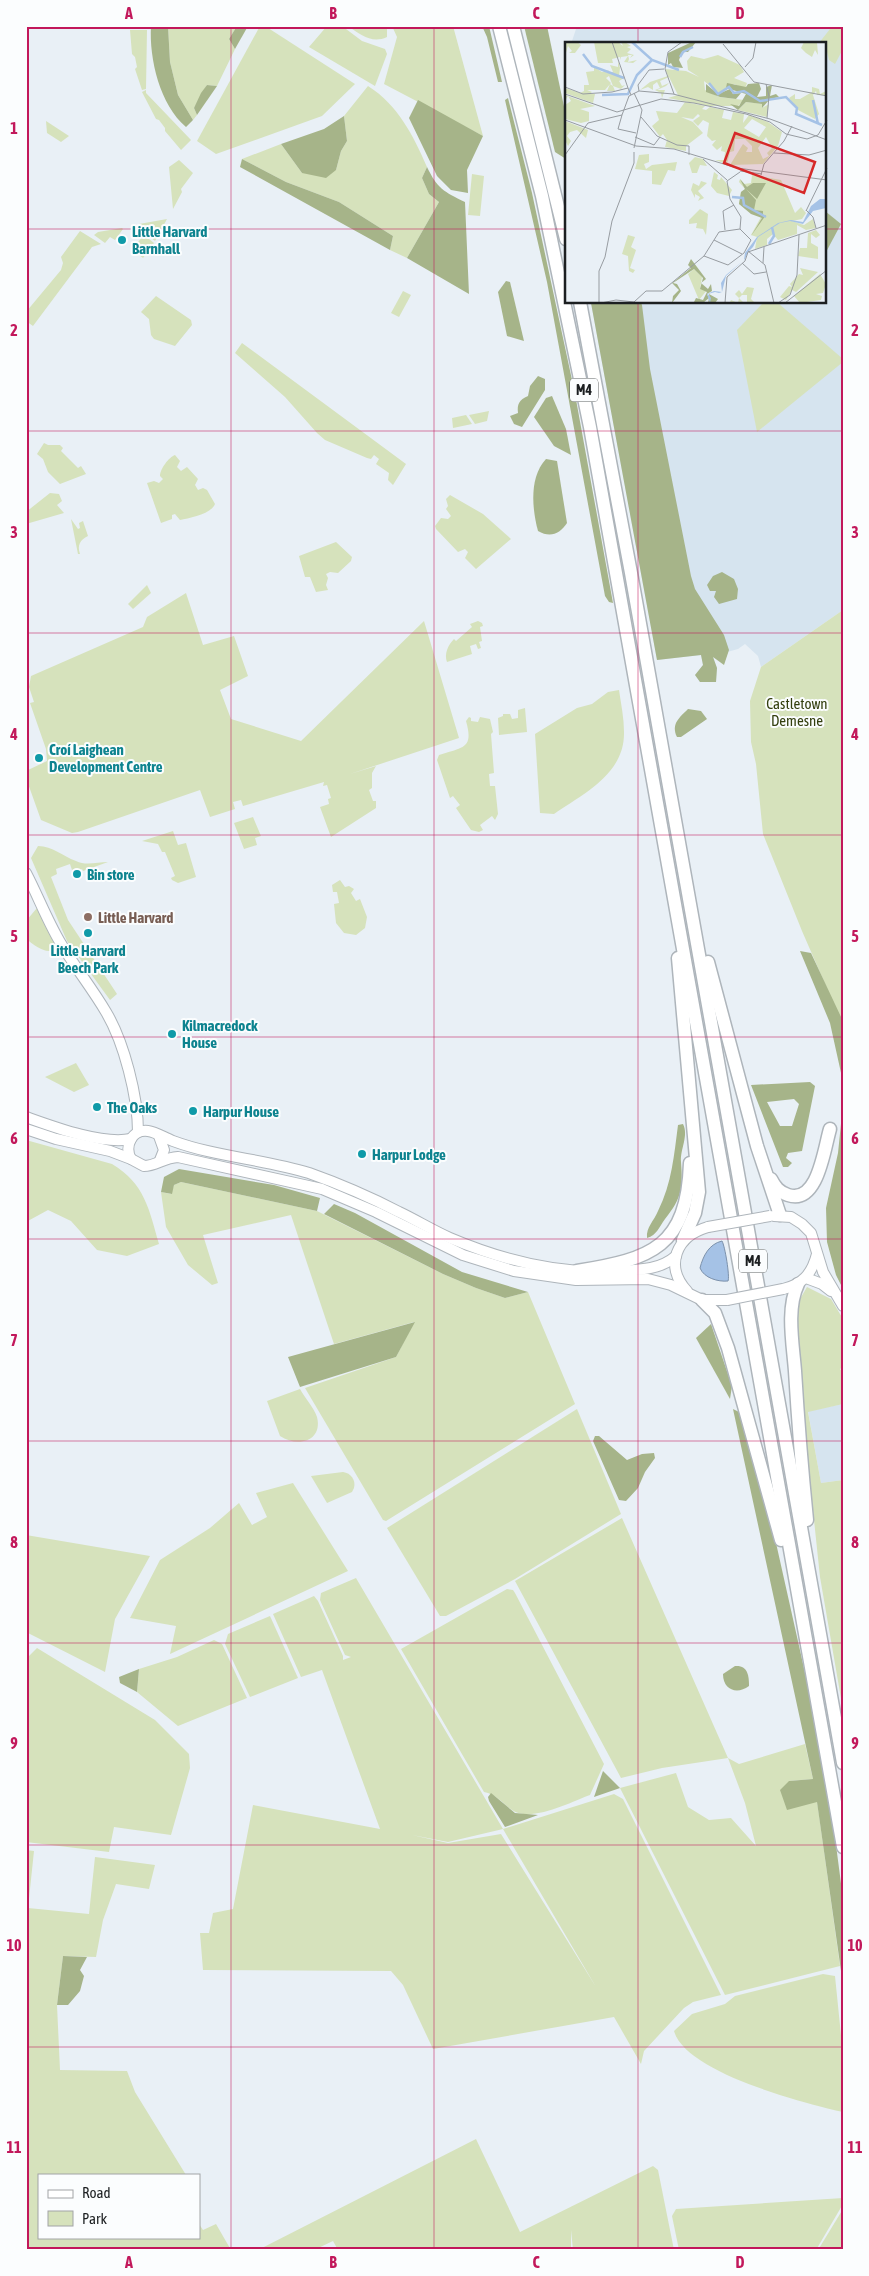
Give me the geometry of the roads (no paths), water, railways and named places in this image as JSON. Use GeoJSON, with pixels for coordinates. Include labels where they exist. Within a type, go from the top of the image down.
{"type":"FeatureCollection","features":[{"type":"Feature","properties":{"kind":"highway","name":"M4"},"geometry":{"type":"LineString","coordinates":[[499,26],[542,196],[565,301]]}},
{"type":"Feature","properties":{"kind":"highway"},"geometry":{"type":"LineString","coordinates":[[513,26],[565,235]]}},
{"type":"Feature","properties":{"kind":"highway","name":"M4"},"geometry":{"type":"LineString","coordinates":[[566,304],[576,351],[843,1846]]}},
{"type":"Feature","properties":{"kind":"highway","name":"M4"},"geometry":{"type":"LineString","coordinates":[[580,304],[674,811],[843,1763]]}},
{"type":"Feature","properties":{"kind":"highway"},"geometry":{"type":"LineString","coordinates":[[649,758],[656,820],[676,938],[699,1192],[695,1213],[684,1240]]}},
{"type":"Feature","properties":{"kind":"highway"},"geometry":{"type":"LineString","coordinates":[[674,811],[687,852],[706,952],[775,1216]]}},
{"type":"Feature","properties":{"kind":"highway"},"geometry":{"type":"LineString","coordinates":[[577,1271],[616,1265],[636,1259],[658,1247],[677,1225],[685,1204],[690,1176],[689,1091]]}},
{"type":"Feature","properties":{"kind":"highway"},"geometry":{"type":"LineString","coordinates":[[746,1106],[754,1122],[774,1185],[781,1192],[790,1196],[804,1194],[814,1184],[830,1129]]}},
{"type":"Feature","properties":{"kind":"highway"},"geometry":{"type":"LineString","coordinates":[[802,1281],[793,1299],[792,1317],[800,1441],[810,1545],[828,1651],[834,1710]]}},
{"type":"Feature","properties":{"kind":"highway"},"geometry":{"type":"LineString","coordinates":[[702,1300],[711,1307],[718,1320],[734,1367],[775,1518],[804,1654],[819,1711]]}},
{"type":"Feature","properties":{"kind":"main road"},"geometry":{"type":"LineString","coordinates":[[26,874],[60,942],[107,1013],[124,1053],[138,1113],[149,1131],[190,1147],[307,1173],[369,1197],[449,1238],[482,1250],[536,1264],[577,1271],[601,1272],[652,1268],[669,1262],[676,1256],[684,1240],[694,1232],[708,1227],[775,1216],[791,1217],[807,1228],[814,1238],[817,1253],[834,1293],[843,1306]]}},
{"type":"Feature","properties":{"kind":"main road"},"geometry":{"type":"LineString","coordinates":[[131,1159],[128,1149],[135,1136],[138,1113]]}},
{"type":"Feature","properties":{"kind":"main road"},"geometry":{"type":"LineString","coordinates":[[26,1117],[81,1133],[120,1140],[149,1131]]}},
{"type":"Feature","properties":{"kind":"main road"},"geometry":{"type":"LineString","coordinates":[[26,1128],[56,1139],[110,1151],[144,1166],[155,1164],[168,1157],[187,1158],[322,1189],[376,1212],[462,1254],[514,1271],[576,1280],[648,1279],[666,1283],[702,1300],[727,1300],[782,1290],[802,1281],[813,1268],[817,1253]]}},
{"type":"Feature","properties":{"kind":"main road"},"geometry":{"type":"LineString","coordinates":[[159,1136],[164,1150],[160,1160]]}},
{"type":"Feature","properties":{"kind":"main road"},"geometry":{"type":"LineString","coordinates":[[676,1256],[677,1276],[690,1294]]}},
{"type":"Feature","properties":{"kind":"main road"},"geometry":{"type":"LineString","coordinates":[[802,1281],[822,1284],[834,1293]]}},
{"type":"Feature","properties":{"kind":"water"},"geometry":{"type":"Polygon","coordinates":[[[722,1241],[727,1261],[728,1281],[712,1279],[700,1268],[707,1251],[722,1241]]]}},
{"type":"Feature","properties":{"kind":"place","name":"Little Harvard Barnhall"},"geometry":{"type":"Point","coordinates":[122,240]}},
{"type":"Feature","properties":{"kind":"place","name":"Croí Laighean Development Centre"},"geometry":{"type":"Point","coordinates":[39,758]}},
{"type":"Feature","properties":{"kind":"place","name":"Bin store"},"geometry":{"type":"Point","coordinates":[77,874]}},
{"type":"Feature","properties":{"kind":"place","name":"Little Harvard"},"geometry":{"type":"Point","coordinates":[88,917]}},
{"type":"Feature","properties":{"kind":"place","name":"Little Harvard Beech Park"},"geometry":{"type":"Point","coordinates":[88,933]}},
{"type":"Feature","properties":{"kind":"place","name":"Kilmacredock House"},"geometry":{"type":"Point","coordinates":[172,1034]}},
{"type":"Feature","properties":{"kind":"place","name":"The Oaks"},"geometry":{"type":"Point","coordinates":[97,1107]}},
{"type":"Feature","properties":{"kind":"place","name":"Harpur House"},"geometry":{"type":"Point","coordinates":[193,1111]}},
{"type":"Feature","properties":{"kind":"place","name":"Harpur Lodge"},"geometry":{"type":"Point","coordinates":[362,1154]}},
{"type":"Feature","properties":{"kind":"park label","name":"Castletown Demesne"},"geometry":{"type":"Point","coordinates":[797,712]}}]}
